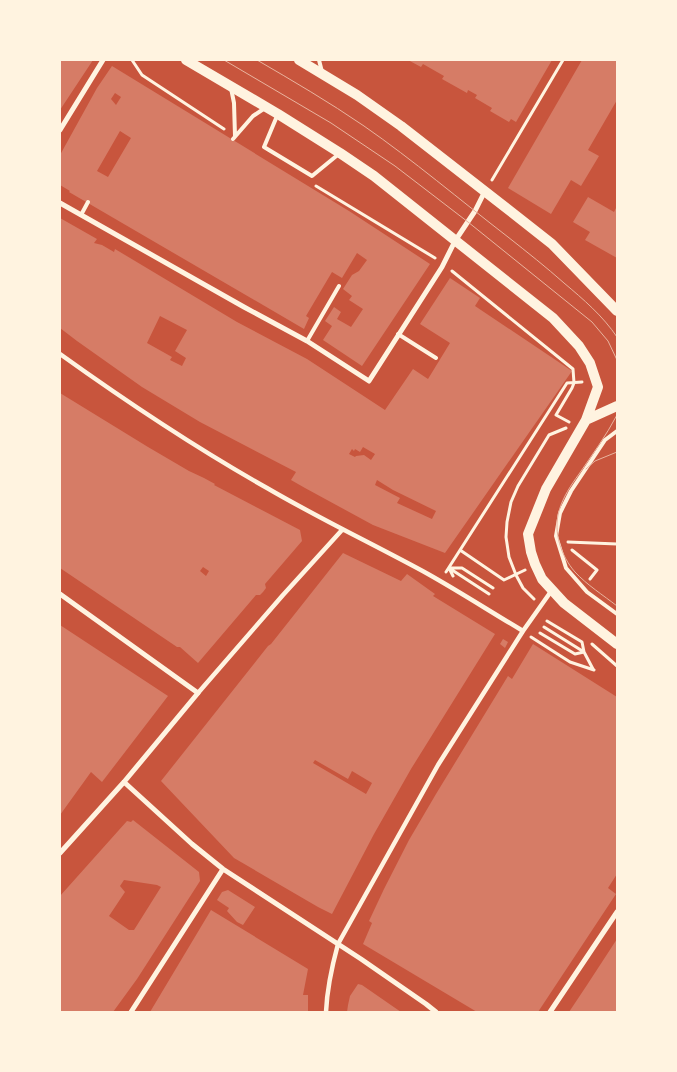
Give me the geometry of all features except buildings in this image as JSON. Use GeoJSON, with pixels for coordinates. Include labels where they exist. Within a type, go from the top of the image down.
{"type":"FeatureCollection","features":[{"type":"Feature","properties":{"kind":"main road"},"geometry":{"type":"LineString","coordinates":[[186,60],[278,114],[374,176],[553,318],[579,346],[590,363],[598,387],[586,420],[546,489],[528,534],[531,552],[542,579],[564,603],[617,644]]}},
{"type":"Feature","properties":{"kind":"main road"},"geometry":{"type":"LineString","coordinates":[[299,60],[357,95],[401,126],[485,191],[552,244],[617,311]]}},
{"type":"Feature","properties":{"kind":"main road"},"geometry":{"type":"LineString","coordinates":[[586,420],[617,406]]}},
{"type":"Feature","properties":{"kind":"street"},"geometry":{"type":"LineString","coordinates":[[60,130],[103,60]]}},
{"type":"Feature","properties":{"kind":"street"},"geometry":{"type":"LineString","coordinates":[[60,203],[307,341],[369,380],[475,211],[485,191]]}},
{"type":"Feature","properties":{"kind":"street"},"geometry":{"type":"LineString","coordinates":[[60,354],[102,385],[169,429],[266,488],[440,581],[523,631]]}},
{"type":"Feature","properties":{"kind":"street"},"geometry":{"type":"LineString","coordinates":[[60,853],[124,782],[198,693],[342,530]]}},
{"type":"Feature","properties":{"kind":"street"},"geometry":{"type":"LineString","coordinates":[[326,1012],[326,998],[338,944],[438,765],[523,631],[552,590]]}},
{"type":"Feature","properties":{"kind":"street"},"geometry":{"type":"LineString","coordinates":[[60,594],[198,693]]}},
{"type":"Feature","properties":{"kind":"street"},"geometry":{"type":"LineString","coordinates":[[124,782],[192,844],[223,868],[436,1012]]}},
{"type":"Feature","properties":{"kind":"street"},"geometry":{"type":"LineString","coordinates":[[131,1012],[223,868]]}},
{"type":"Feature","properties":{"kind":"street"},"geometry":{"type":"LineString","coordinates":[[550,1012],[617,912]]}},
{"type":"Feature","properties":{"kind":"lane"},"geometry":{"type":"LineString","coordinates":[[319,60],[322,74]]}},
{"type":"Feature","properties":{"kind":"lane"},"geometry":{"type":"LineString","coordinates":[[231,86],[234,103],[234,137]]}},
{"type":"Feature","properties":{"kind":"lane"},"geometry":{"type":"LineString","coordinates":[[234,137],[253,116],[266,107]]}},
{"type":"Feature","properties":{"kind":"lane"},"geometry":{"type":"LineString","coordinates":[[278,114],[264,147],[312,176],[340,153]]}},
{"type":"Feature","properties":{"kind":"lane"},"geometry":{"type":"LineString","coordinates":[[81,215],[88,202]]}},
{"type":"Feature","properties":{"kind":"lane"},"geometry":{"type":"LineString","coordinates":[[307,341],[340,286]]}},
{"type":"Feature","properties":{"kind":"lane"},"geometry":{"type":"LineString","coordinates":[[398,334],[436,358]]}},
{"type":"Feature","properties":{"kind":"lane"},"geometry":{"type":"LineString","coordinates":[[617,431],[605,440],[570,490],[560,513],[556,536],[566,568],[587,592],[617,614]]}},
{"type":"Feature","properties":{"kind":"path"},"geometry":{"type":"LineString","coordinates":[[132,60],[142,75],[234,137]]}},
{"type":"Feature","properties":{"kind":"path"},"geometry":{"type":"LineString","coordinates":[[485,191],[564,60]]}},
{"type":"Feature","properties":{"kind":"path"},"geometry":{"type":"LineString","coordinates":[[310,182],[443,263],[573,369],[574,382],[572,388],[556,415],[574,426]]}},
{"type":"Feature","properties":{"kind":"path"},"geometry":{"type":"LineString","coordinates":[[440,581],[567,383],[584,381]]}},
{"type":"Feature","properties":{"kind":"path"},"geometry":{"type":"LineString","coordinates":[[590,580],[597,570],[565,544],[617,544]]}},
{"type":"Feature","properties":{"kind":"path"},"geometry":{"type":"LineString","coordinates":[[460,550],[504,580],[516,575]]}},
{"type":"Feature","properties":{"kind":"path"},"geometry":{"type":"LineString","coordinates":[[449,568],[455,580]]}},
{"type":"Feature","properties":{"kind":"path"},"geometry":{"type":"LineString","coordinates":[[449,568],[462,568],[493,588]]}},
{"type":"Feature","properties":{"kind":"path"},"geometry":{"type":"LineString","coordinates":[[449,568],[489,594]]}},
{"type":"Feature","properties":{"kind":"path"},"geometry":{"type":"LineString","coordinates":[[523,631],[570,662],[594,670],[584,652],[582,642],[547,621]]}},
{"type":"Feature","properties":{"kind":"path"},"geometry":{"type":"LineString","coordinates":[[544,627],[584,652]]}},
{"type":"Feature","properties":{"kind":"path"},"geometry":{"type":"LineString","coordinates":[[540,633],[574,654],[584,652]]}},
{"type":"Feature","properties":{"kind":"tram line"},"geometry":{"type":"LineString","coordinates":[[224,60],[331,123],[395,166],[592,322],[608,341],[617,360]]}},
{"type":"Feature","properties":{"kind":"tram line"},"geometry":{"type":"LineString","coordinates":[[257,60],[351,117],[418,166],[557,277],[592,308],[617,337]]}},
{"type":"Feature","properties":{"kind":"tram line"},"geometry":{"type":"LineString","coordinates":[[617,415],[604,438],[573,482],[565,496],[557,519],[562,551],[570,566],[585,581],[617,606]]}},
{"type":"Feature","properties":{"kind":"tram line"},"geometry":{"type":"LineString","coordinates":[[586,469],[595,461],[617,452]]}}]}
